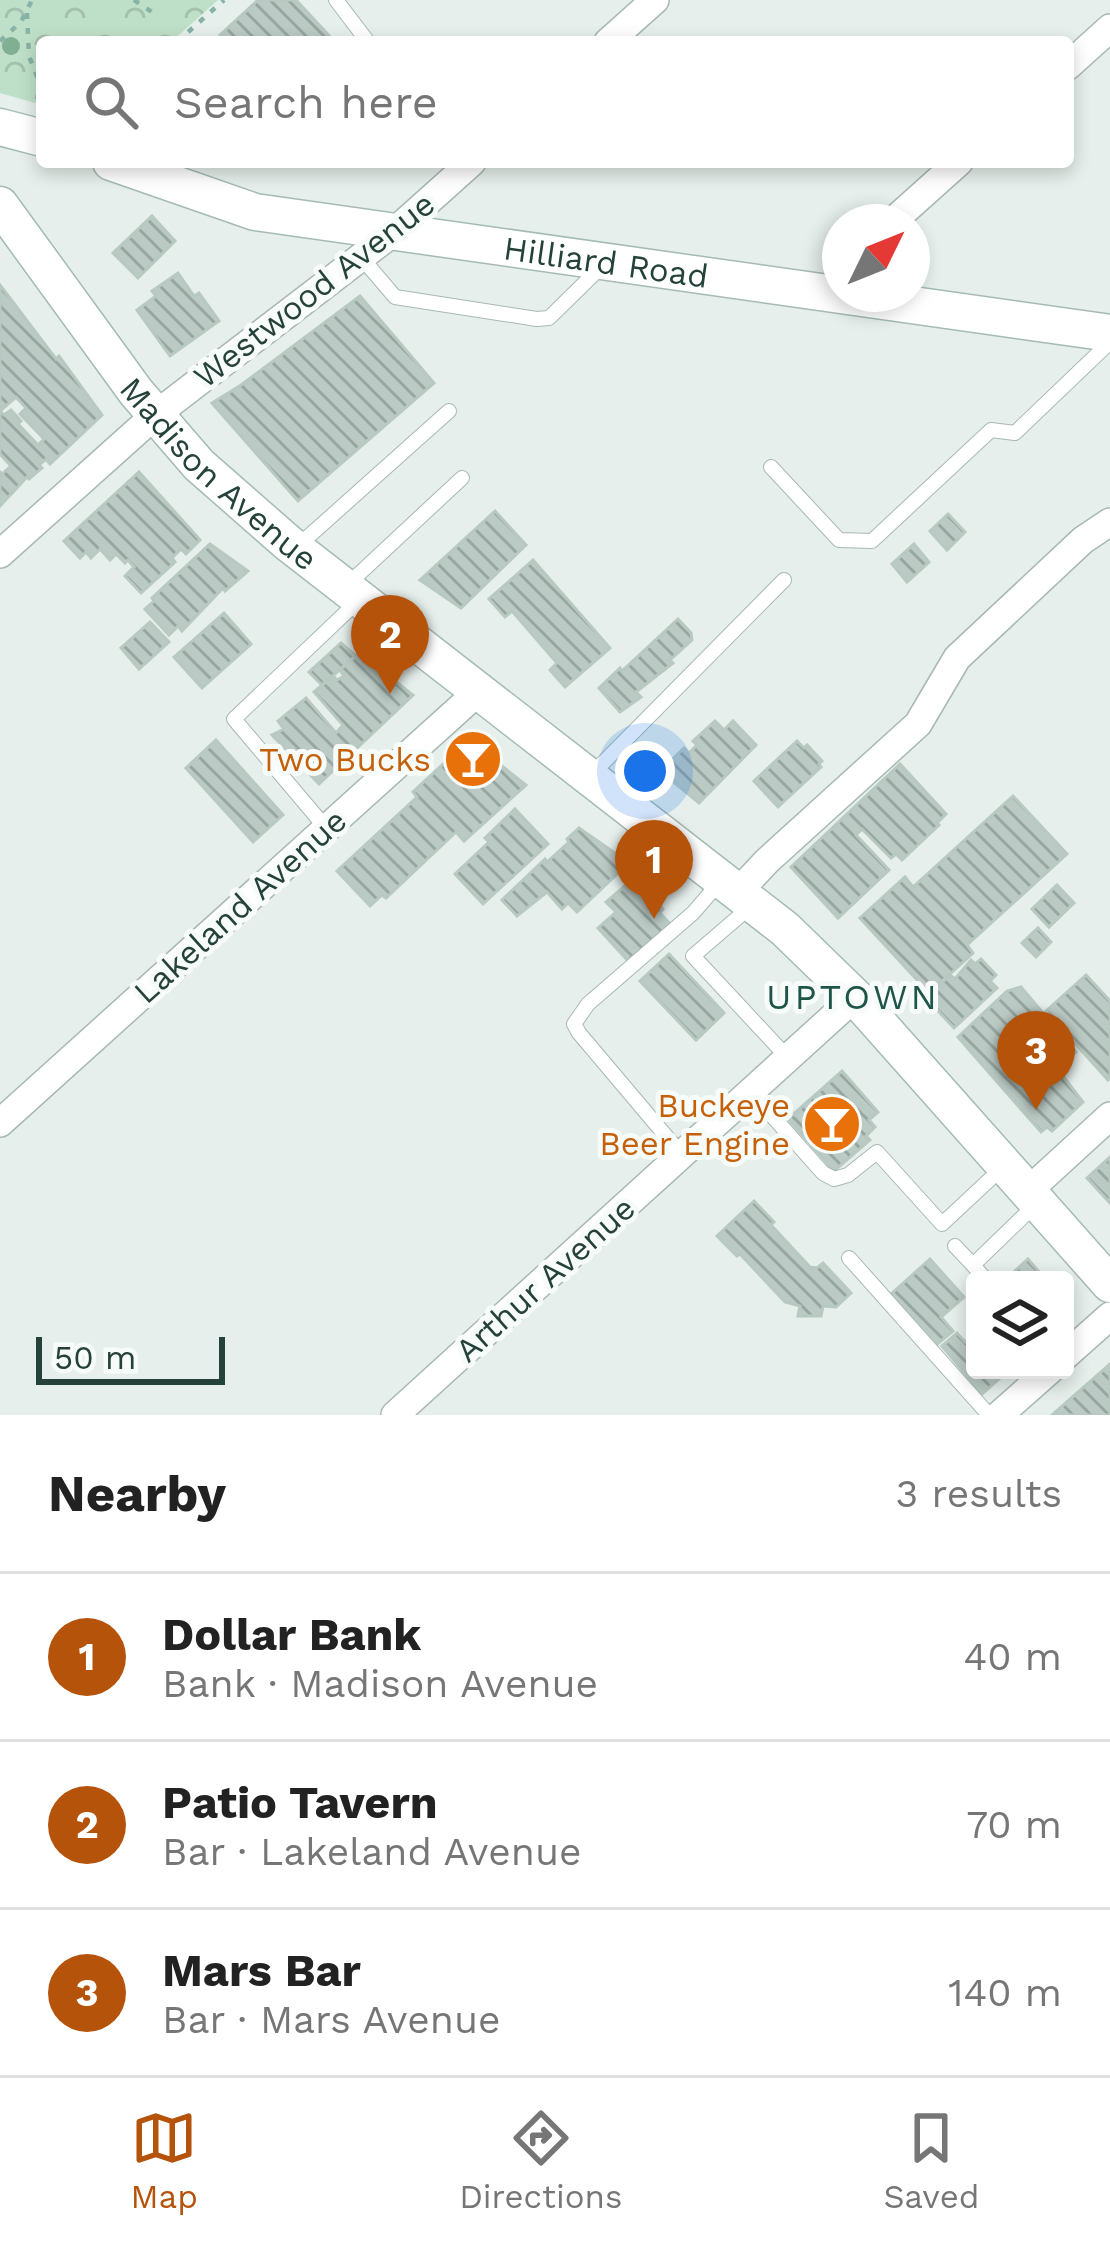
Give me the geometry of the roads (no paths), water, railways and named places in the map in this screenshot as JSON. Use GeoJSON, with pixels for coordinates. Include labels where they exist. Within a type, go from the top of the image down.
{"type":"FeatureCollection","features":[{"type":"Feature","properties":{"kind":"main road"},"geometry":{"type":"LineString","coordinates":[[0,127],[36,136]]}},
{"type":"Feature","properties":{"kind":"main road","name":"Hilliard Road"},"geometry":{"type":"LineString","coordinates":[[128,168],[256,212],[605,261],[822,279]]}},
{"type":"Feature","properties":{"kind":"main road","name":"Madison Avenue"},"geometry":{"type":"LineString","coordinates":[[0,205],[154,416],[199,465],[296,549],[817,958],[1110,1284]]}},
{"type":"Feature","properties":{"kind":"main road","name":"Hilliard Road"},"geometry":{"type":"LineString","coordinates":[[930,299],[1110,333]]}},
{"type":"Feature","properties":{"kind":"street"},"geometry":{"type":"LineString","coordinates":[[615,36],[656,0]]}},
{"type":"Feature","properties":{"kind":"street"},"geometry":{"type":"LineString","coordinates":[[1074,61],[1110,28]]}},
{"type":"Feature","properties":{"kind":"street","name":"Westwood Avenue"},"geometry":{"type":"LineString","coordinates":[[0,554],[154,416],[395,230],[465,168]]}},
{"type":"Feature","properties":{"kind":"street"},"geometry":{"type":"LineString","coordinates":[[912,204],[952,168]]}},
{"type":"Feature","properties":{"kind":"street"},"geometry":{"type":"LineString","coordinates":[[738,892],[918,724],[957,658],[1083,540],[1110,522]]}},
{"type":"Feature","properties":{"kind":"street","name":"Lakeland Avenue"},"geometry":{"type":"LineString","coordinates":[[0,1123],[480,690]]}},
{"type":"Feature","properties":{"kind":"street","name":"Arthur Avenue"},"geometry":{"type":"LineString","coordinates":[[395,1415],[855,997]]}},
{"type":"Feature","properties":{"kind":"street"},"geometry":{"type":"LineString","coordinates":[[1024,1186],[1110,1116]]}},
{"type":"Feature","properties":{"kind":"street"},"geometry":{"type":"LineString","coordinates":[[1074,1348],[1110,1316]]}},
{"type":"Feature","properties":{"kind":"street"},"geometry":{"type":"LineString","coordinates":[[999,1415],[1040,1379]]}},
{"type":"Feature","properties":{"kind":"lane"},"geometry":{"type":"LineString","coordinates":[[336,0],[363,36]]}},
{"type":"Feature","properties":{"kind":"lane"},"geometry":{"type":"LineString","coordinates":[[361,257],[395,297],[537,319],[549,318],[605,261]]}},
{"type":"Feature","properties":{"kind":"lane"},"geometry":{"type":"LineString","coordinates":[[771,466],[839,540],[872,541],[991,430],[1015,433],[1110,342]]}},
{"type":"Feature","properties":{"kind":"lane"},"geometry":{"type":"LineString","coordinates":[[296,549],[448,411]]}},
{"type":"Feature","properties":{"kind":"lane"},"geometry":{"type":"LineString","coordinates":[[326,829],[234,719],[462,478]]}},
{"type":"Feature","properties":{"kind":"lane"},"geometry":{"type":"LineString","coordinates":[[590,776],[784,580]]}},
{"type":"Feature","properties":{"kind":"lane"},"geometry":{"type":"LineString","coordinates":[[682,1155],[574,1024],[588,1004],[693,913],[738,892]]}},
{"type":"Feature","properties":{"kind":"lane"},"geometry":{"type":"LineString","coordinates":[[738,892],[693,956],[788,1058]]}},
{"type":"Feature","properties":{"kind":"lane"},"geometry":{"type":"LineString","coordinates":[[751,1092],[823,1173],[834,1179],[848,1175],[877,1152],[941,1224],[1024,1186]]}},
{"type":"Feature","properties":{"kind":"lane"},"geometry":{"type":"LineString","coordinates":[[973,1265],[1024,1186]]}},
{"type":"Feature","properties":{"kind":"lane"},"geometry":{"type":"LineString","coordinates":[[955,1246],[978,1271]]}},
{"type":"Feature","properties":{"kind":"lane"},"geometry":{"type":"LineString","coordinates":[[849,1258],[989,1415]]}},
{"type":"Feature","properties":{"kind":"place","name":"Patio Tavern"},"geometry":{"type":"Point","coordinates":[390,694]}},
{"type":"Feature","properties":{"kind":"place","name":"Two Bucks"},"geometry":{"type":"Point","coordinates":[473,759]}},
{"type":"Feature","properties":{"kind":"place","name":"Dollar Bank"},"geometry":{"type":"Point","coordinates":[654,919]}},
{"type":"Feature","properties":{"kind":"place","name":"Mars Bar"},"geometry":{"type":"Point","coordinates":[1036,1110]}},
{"type":"Feature","properties":{"kind":"place","name":"Buckeye Beer Engine"},"geometry":{"type":"Point","coordinates":[832,1124]}},
{"type":"Feature","properties":{"kind":"district","name":"UPTOWN"},"geometry":{"type":"Point","coordinates":[853,997]}}]}
